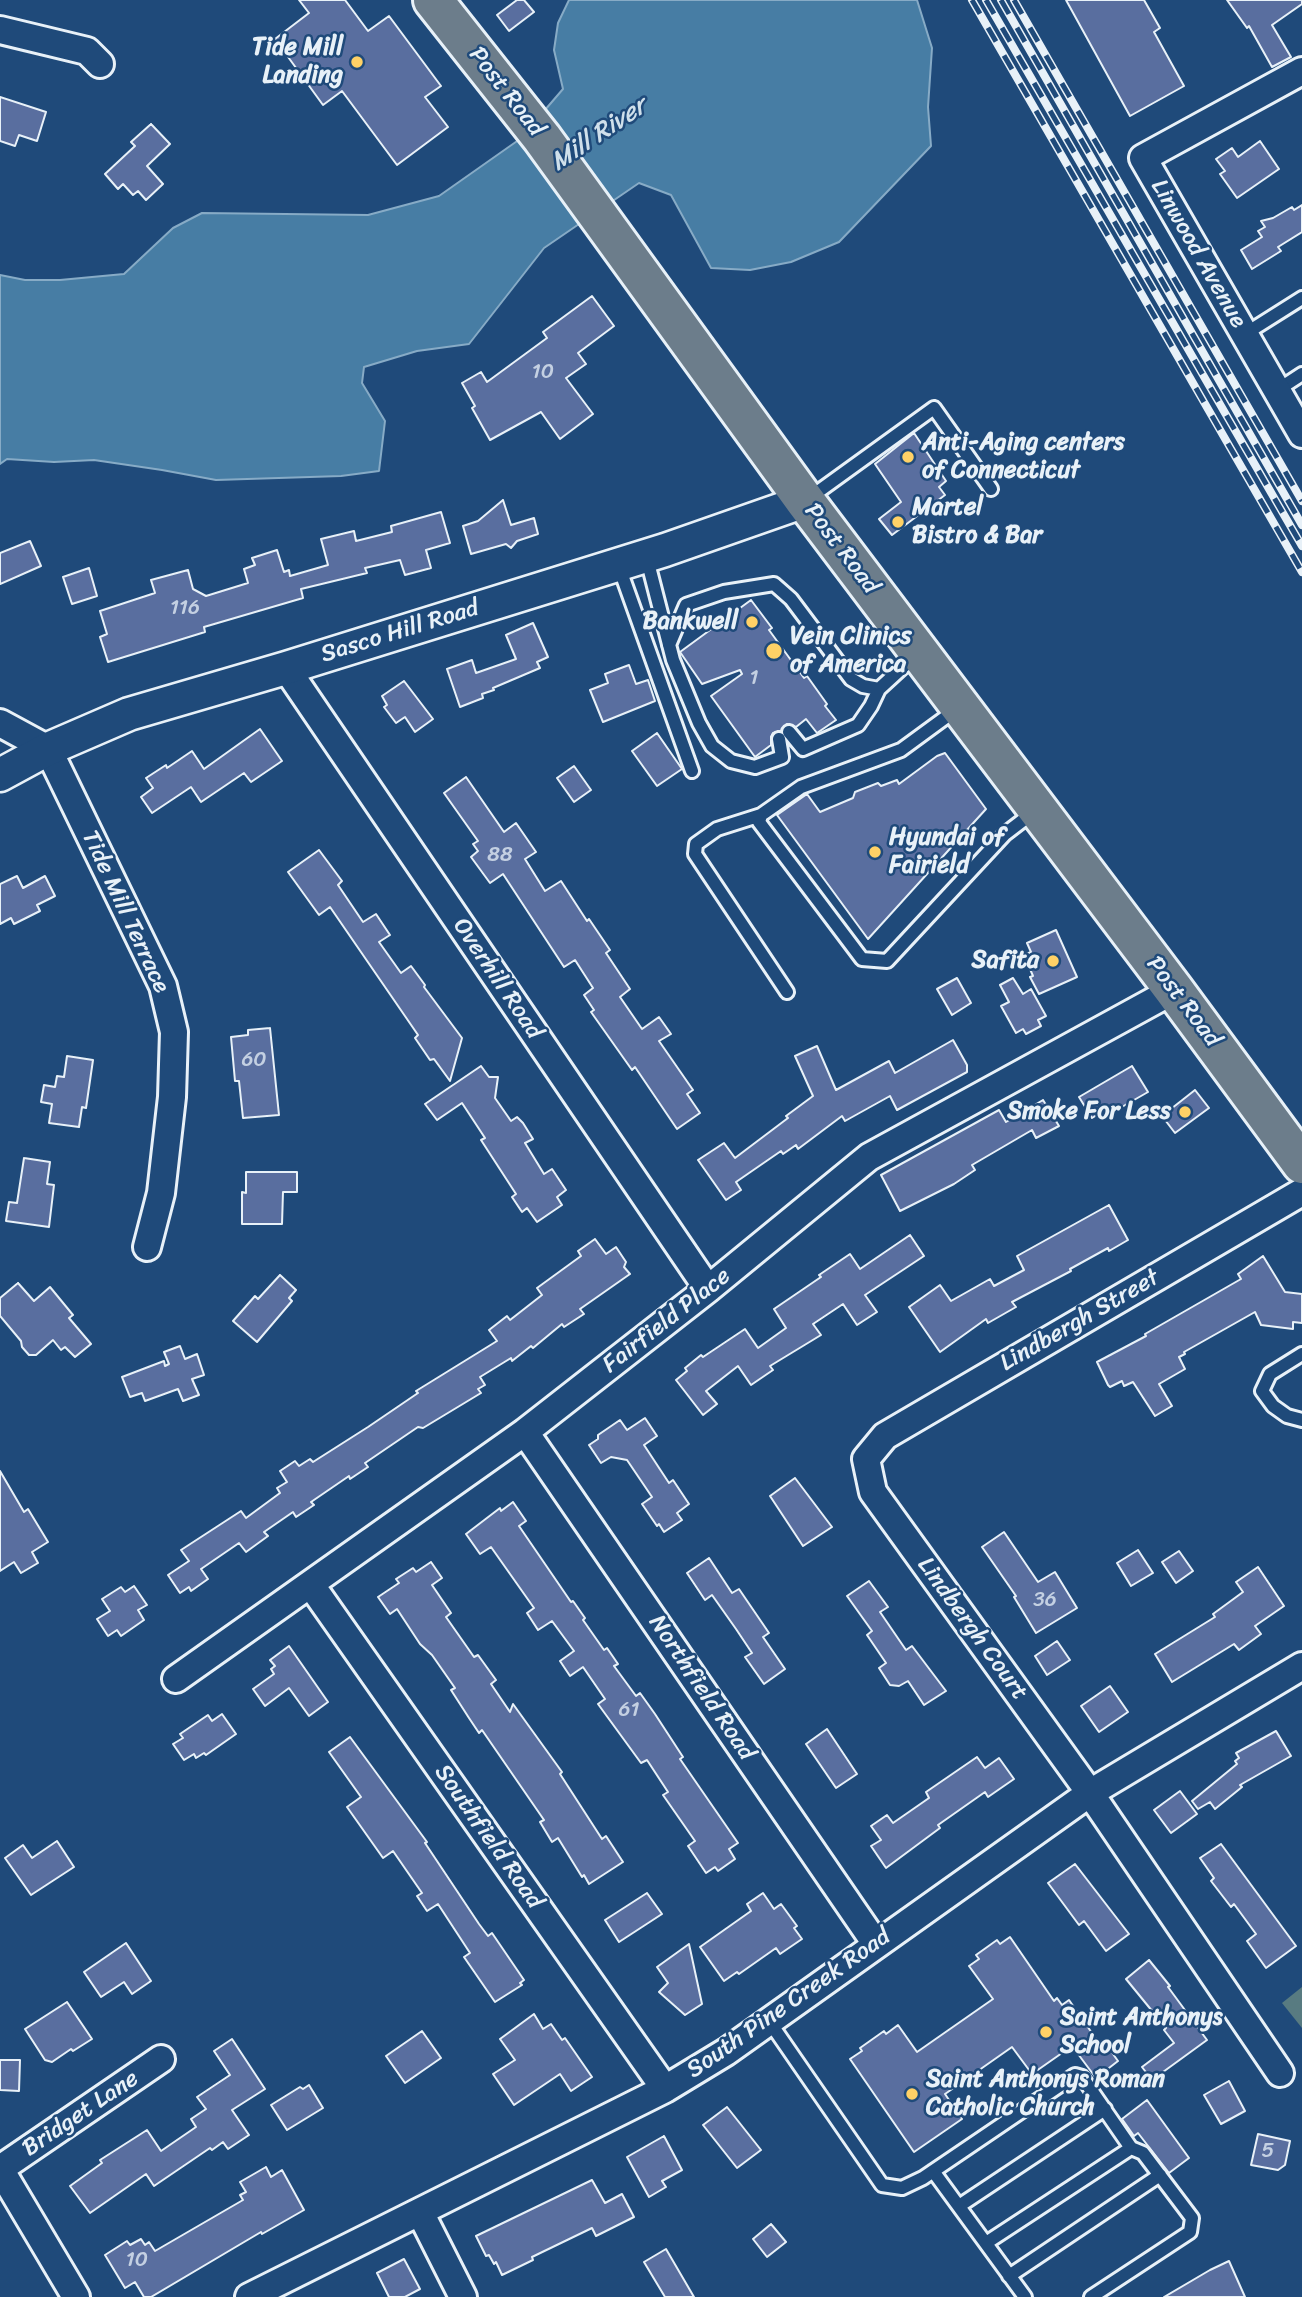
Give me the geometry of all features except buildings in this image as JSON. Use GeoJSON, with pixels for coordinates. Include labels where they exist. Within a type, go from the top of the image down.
{"type":"FeatureCollection","features":[{"type":"Feature","properties":{"kind":"main road","name":"Post Road"},"geometry":{"type":"LineString","coordinates":[[433,0],[593,206],[805,501],[1302,1164]]}},
{"type":"Feature","properties":{"kind":"street"},"geometry":{"type":"LineString","coordinates":[[0,30],[87,51],[100,64]]}},
{"type":"Feature","properties":{"kind":"street","name":"Linwood Avenue"},"geometry":{"type":"LineString","coordinates":[[1302,71],[1143,158],[1302,434]]}},
{"type":"Feature","properties":{"kind":"street","name":"Sasco Hill Road"},"geometry":{"type":"LineString","coordinates":[[0,775],[48,749],[129,714],[632,560],[805,501]]}},
{"type":"Feature","properties":{"kind":"street","name":"Overhill Road"},"geometry":{"type":"LineString","coordinates":[[286,668],[708,1289]]}},
{"type":"Feature","properties":{"kind":"street"},"geometry":{"type":"LineString","coordinates":[[0,723],[48,749]]}},
{"type":"Feature","properties":{"kind":"street","name":"Tide Mill Terrace"},"geometry":{"type":"LineString","coordinates":[[48,749],[163,986],[174,1031],[172,1097],[161,1193],[147,1247]]}},
{"type":"Feature","properties":{"kind":"street","name":"Fairfield Place"},"geometry":{"type":"LineString","coordinates":[[176,1679],[525,1432],[708,1289],[869,1157],[1174,990]]}},
{"type":"Feature","properties":{"kind":"street","name":"Lindbergh Street"},"geometry":{"type":"LineString","coordinates":[[866,1459],[884,1436],[1302,1192]]}},
{"type":"Feature","properties":{"kind":"street","name":"Northfield Road"},"geometry":{"type":"LineString","coordinates":[[525,1432],[876,1944]]}},
{"type":"Feature","properties":{"kind":"street","name":"Lindbergh Court"},"geometry":{"type":"LineString","coordinates":[[866,1459],[873,1492],[1090,1793],[1280,2073]]}},
{"type":"Feature","properties":{"kind":"street","name":"Southfield Road"},"geometry":{"type":"LineString","coordinates":[[311,1585],[665,2089]]}},
{"type":"Feature","properties":{"kind":"street","name":"South Pine Creek Road"},"geometry":{"type":"LineString","coordinates":[[249,2297],[665,2089],[726,2052],[1090,1793],[1302,1666]]}},
{"type":"Feature","properties":{"kind":"street","name":"Bridget Lane"},"geometry":{"type":"LineString","coordinates":[[0,2169],[162,2059]]}},
{"type":"Feature","properties":{"kind":"street"},"geometry":{"type":"LineString","coordinates":[[0,2169],[76,2297]]}},
{"type":"Feature","properties":{"kind":"street"},"geometry":{"type":"LineString","coordinates":[[420,2212],[463,2297]]}},
{"type":"Feature","properties":{"kind":"lane"},"geometry":{"type":"LineString","coordinates":[[1245,334],[1302,298]]}},
{"type":"Feature","properties":{"kind":"lane"},"geometry":{"type":"LineString","coordinates":[[1276,391],[1302,374]]}},
{"type":"Feature","properties":{"kind":"lane"},"geometry":{"type":"LineString","coordinates":[[805,501],[934,408],[991,489]]}},
{"type":"Feature","properties":{"kind":"lane"},"geometry":{"type":"LineString","coordinates":[[632,560],[699,723],[712,746],[731,761],[755,767],[858,725],[879,689],[919,652]]}},
{"type":"Feature","properties":{"kind":"lane"},"geometry":{"type":"LineString","coordinates":[[632,560],[692,771]]}},
{"type":"Feature","properties":{"kind":"lane"},"geometry":{"type":"LineString","coordinates":[[669,645],[686,605],[724,592],[774,584],[790,599],[851,679],[863,686],[879,689]]}},
{"type":"Feature","properties":{"kind":"lane"},"geometry":{"type":"LineString","coordinates":[[787,992],[695,854],[696,844],[717,829],[761,815],[801,787],[901,750],[960,707]]}},
{"type":"Feature","properties":{"kind":"lane"},"geometry":{"type":"LineString","coordinates":[[782,757],[784,736],[803,749]]}},
{"type":"Feature","properties":{"kind":"lane"},"geometry":{"type":"LineString","coordinates":[[761,815],[759,822],[862,958],[887,961],[1005,834],[1038,809]]}},
{"type":"Feature","properties":{"kind":"lane"},"geometry":{"type":"LineString","coordinates":[[1302,1354],[1270,1374],[1262,1391],[1273,1406],[1287,1416],[1302,1420]]}},
{"type":"Feature","properties":{"kind":"lane"},"geometry":{"type":"LineString","coordinates":[[769,2021],[882,2185],[902,2188],[933,2171],[1075,2075],[1082,2077],[1131,2148],[1143,2153],[1192,2218],[1190,2232],[1091,2297]]}},
{"type":"Feature","properties":{"kind":"lane"},"geometry":{"type":"LineString","coordinates":[[959,2206],[1105,2109]]}},
{"type":"Feature","properties":{"kind":"lane"},"geometry":{"type":"LineString","coordinates":[[986,2243],[1131,2148]]}},
{"type":"Feature","properties":{"kind":"lane"},"geometry":{"type":"LineString","coordinates":[[933,2171],[1025,2297]]}},
{"type":"Feature","properties":{"kind":"lane"},"geometry":{"type":"LineString","coordinates":[[1009,2276],[1160,2175]]}},
{"type":"Feature","properties":{"kind":"green space"},"geometry":{"type":"Polygon","coordinates":[[[1302,1987],[1302,2028],[1282,2003],[1302,1987]]]}},
{"type":"Feature","properties":{"kind":"water","name":"Mill River"},"geometry":{"type":"Polygon","coordinates":[[[569,0],[917,0],[932,48],[928,107],[931,146],[839,242],[791,262],[750,270],[711,268],[671,195],[639,183],[544,248],[469,344],[417,351],[364,367],[362,383],[385,421],[379,471],[341,476],[216,480],[94,460],[54,462],[7,459],[0,464],[0,275],[25,280],[60,280],[124,274],[173,228],[202,213],[368,215],[439,196],[520,139],[563,89],[554,50],[558,23],[569,0]]]}},
{"type":"Feature","properties":{"kind":"railway"},"geometry":{"type":"LineString","coordinates":[[972,0],[1302,572]]}},
{"type":"Feature","properties":{"kind":"railway"},"geometry":{"type":"LineString","coordinates":[[986,0],[1302,546]]}},
{"type":"Feature","properties":{"kind":"railway"},"geometry":{"type":"LineString","coordinates":[[1001,0],[1302,525]]}},
{"type":"Feature","properties":{"kind":"railway"},"geometry":{"type":"LineString","coordinates":[[1014,0],[1302,501]]}},
{"type":"Feature","properties":{"kind":"place","name":"Tide Mill Landing"},"geometry":{"type":"Point","coordinates":[357,62]}},
{"type":"Feature","properties":{"kind":"place","name":"Anti-Aging centers of Connecticut"},"geometry":{"type":"Point","coordinates":[908,457]}},
{"type":"Feature","properties":{"kind":"place","name":"Martel Bistro & Bar"},"geometry":{"type":"Point","coordinates":[898,522]}},
{"type":"Feature","properties":{"kind":"place","name":"Bankwell"},"geometry":{"type":"Point","coordinates":[752,622]}},
{"type":"Feature","properties":{"kind":"place","name":"Vein Clinics of America"},"geometry":{"type":"Point","coordinates":[774,651]}},
{"type":"Feature","properties":{"kind":"place","name":"Hyundai of Fairield"},"geometry":{"type":"Point","coordinates":[875,852]}},
{"type":"Feature","properties":{"kind":"place","name":"Safita"},"geometry":{"type":"Point","coordinates":[1053,961]}},
{"type":"Feature","properties":{"kind":"place","name":"Smoke For Less"},"geometry":{"type":"Point","coordinates":[1185,1112]}},
{"type":"Feature","properties":{"kind":"place","name":"Saint Anthonys School"},"geometry":{"type":"Point","coordinates":[1046,2032]}},
{"type":"Feature","properties":{"kind":"place","name":"Saint Anthonys Roman Catholic Church"},"geometry":{"type":"Point","coordinates":[912,2094]}}]}
